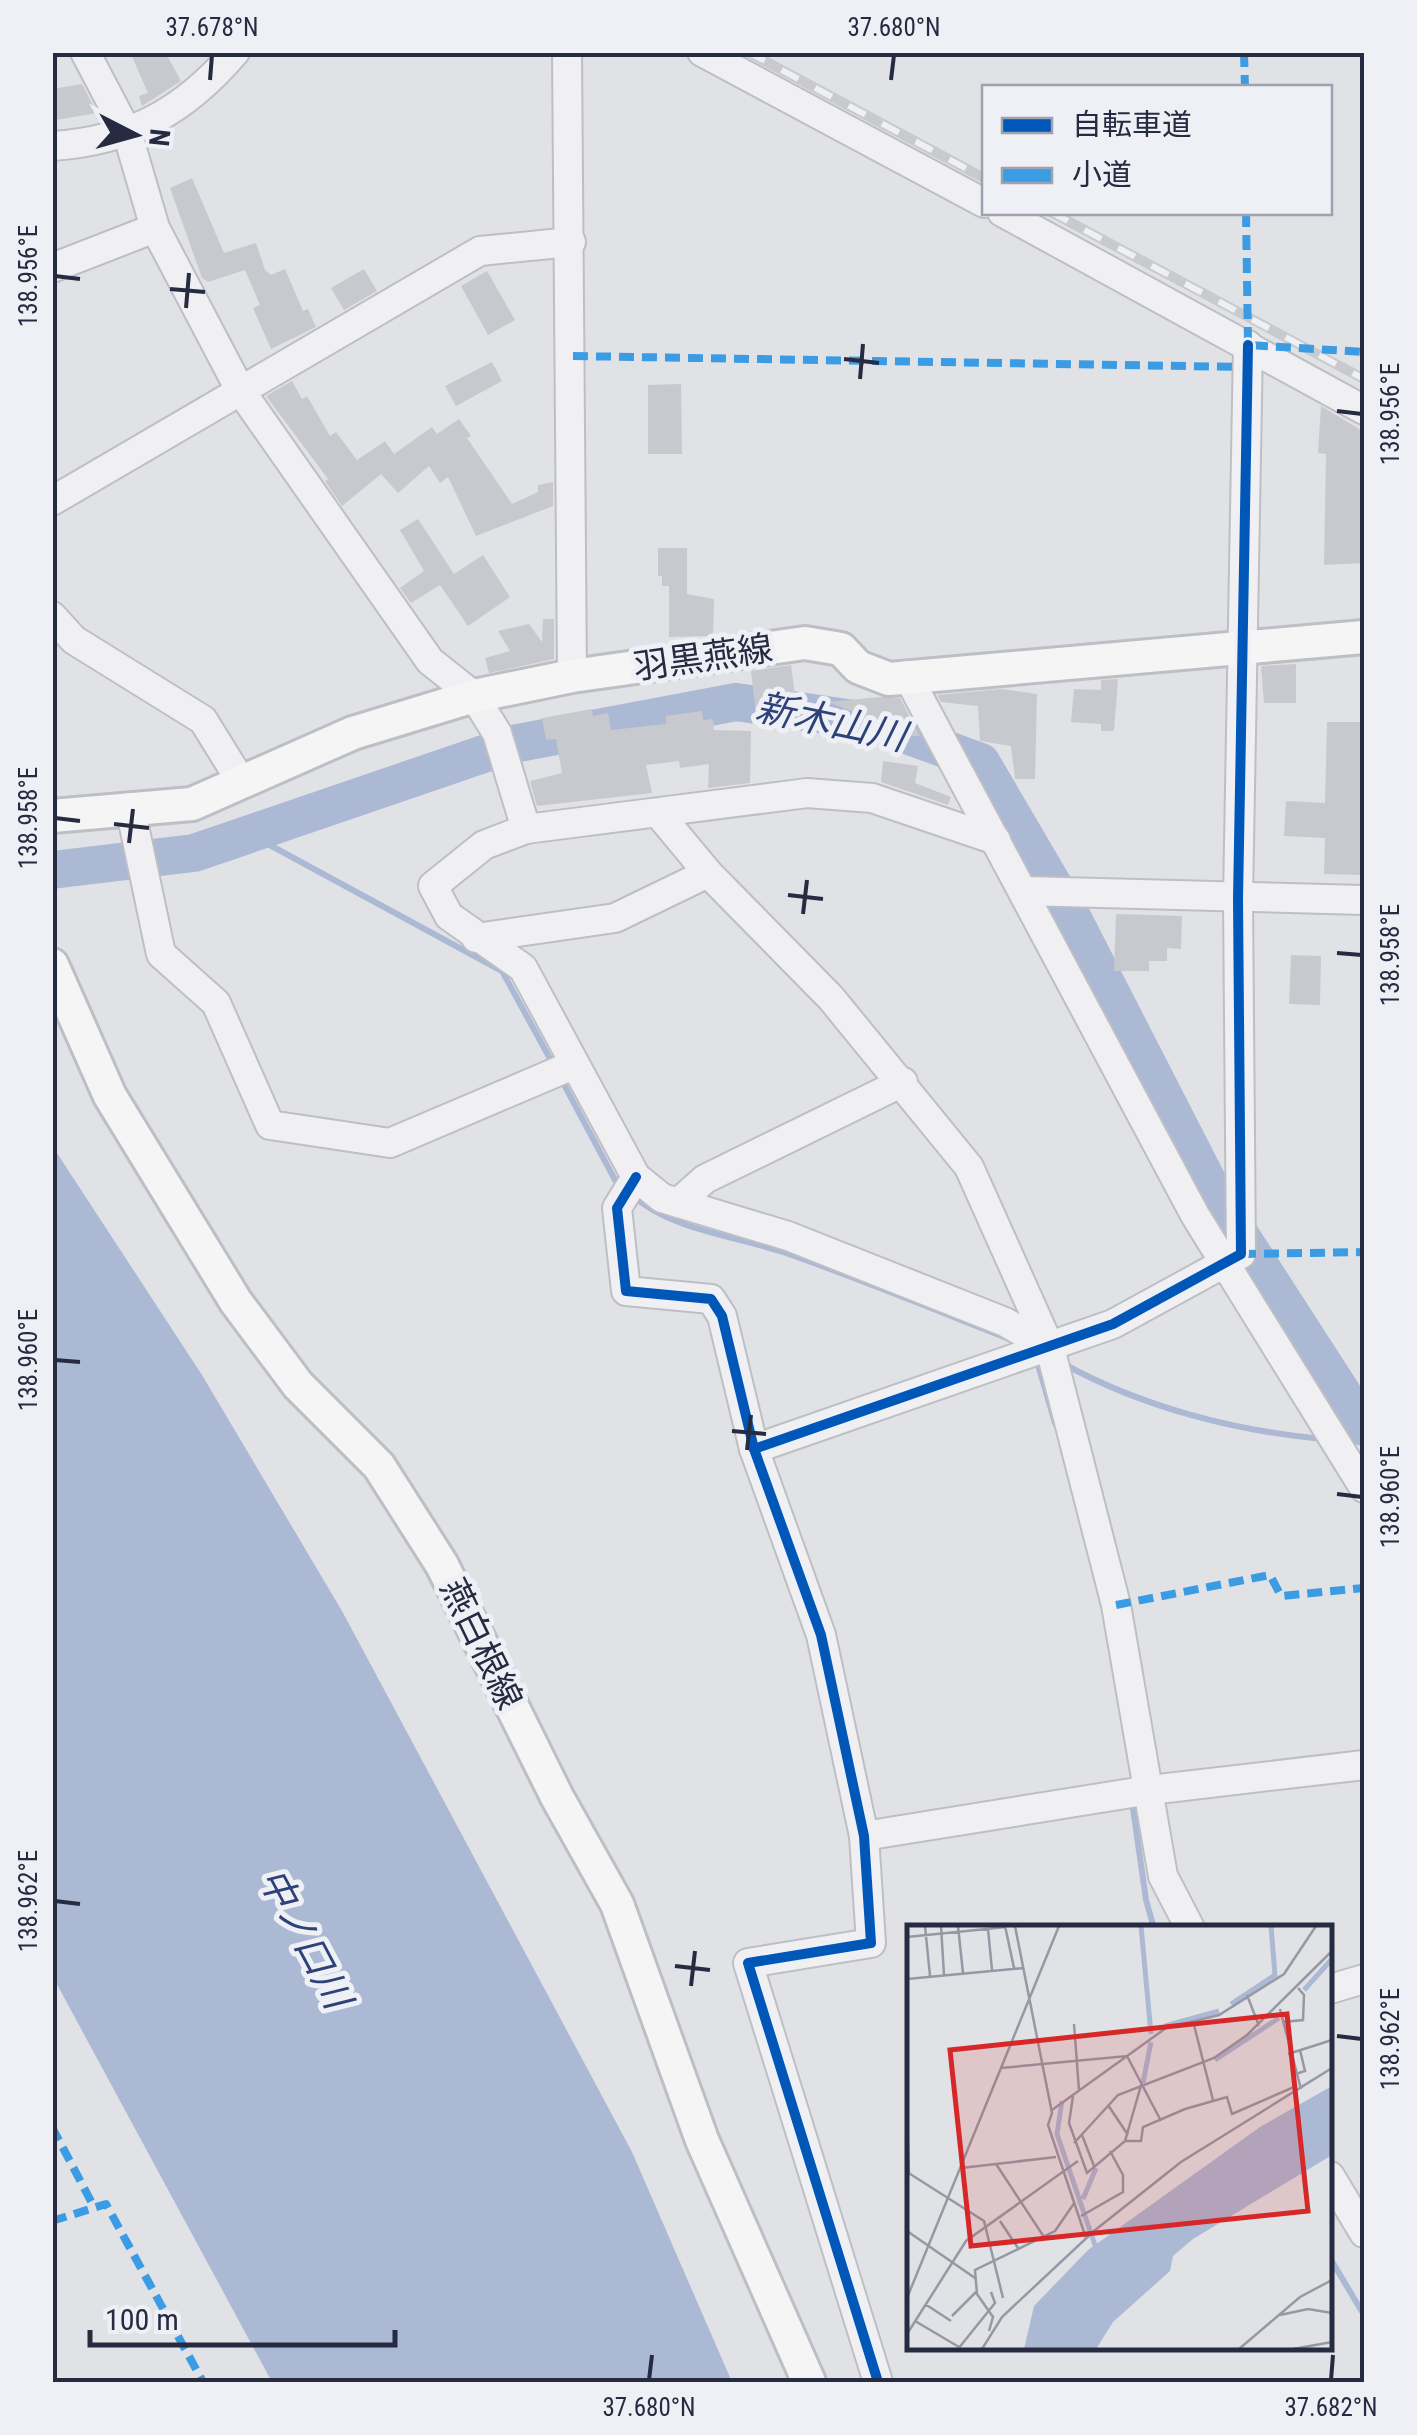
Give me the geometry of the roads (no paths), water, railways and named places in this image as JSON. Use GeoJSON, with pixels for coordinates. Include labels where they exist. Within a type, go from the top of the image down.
{"type":"FeatureCollection","features":[{"type":"Feature","properties":{"kind":"main road","name":"羽黒燕線"},"geometry":{"type":"LineString","coordinates":[[52,816],[192,804],[353,733],[474,696],[572,676],[820,642],[841,650],[858,667],[889,678],[1364,637]]}},
{"type":"Feature","properties":{"kind":"main road","name":"燕白根線"},"geometry":{"type":"LineString","coordinates":[[52,965],[110,1096],[236,1302],[298,1385],[379,1466],[442,1565],[557,1797],[617,1904],[702,2140],[808,2382]]}},
{"type":"Feature","properties":{"kind":"street"},"geometry":{"type":"LineString","coordinates":[[85,52],[127,132],[155,228],[240,390],[430,661],[474,696],[497,732],[526,829]]}},
{"type":"Feature","properties":{"kind":"street"},"geometry":{"type":"LineString","coordinates":[[52,146],[99,143],[167,113],[211,81],[234,52]]}},
{"type":"Feature","properties":{"kind":"street"},"geometry":{"type":"LineString","coordinates":[[567,52],[572,676]]}},
{"type":"Feature","properties":{"kind":"street"},"geometry":{"type":"LineString","coordinates":[[702,52],[982,203]]}},
{"type":"Feature","properties":{"kind":"street"},"geometry":{"type":"LineString","coordinates":[[1008,215],[1364,410]]}},
{"type":"Feature","properties":{"kind":"street"},"geometry":{"type":"LineString","coordinates":[[52,268],[155,228]]}},
{"type":"Feature","properties":{"kind":"street"},"geometry":{"type":"LineString","coordinates":[[52,502],[480,251],[571,242]]}},
{"type":"Feature","properties":{"kind":"street"},"geometry":{"type":"LineString","coordinates":[[754,1448],[1114,1324],[1226,1266],[1241,1254],[1238,899],[1248,345]]}},
{"type":"Feature","properties":{"kind":"street"},"geometry":{"type":"LineString","coordinates":[[52,616],[74,640],[203,720],[242,783]]}},
{"type":"Feature","properties":{"kind":"street"},"geometry":{"type":"LineString","coordinates":[[907,675],[1226,1266],[1364,1488]]}},
{"type":"Feature","properties":{"kind":"street"},"geometry":{"type":"LineString","coordinates":[[996,840],[872,798],[808,792],[526,829],[484,845],[433,886],[449,916],[523,968],[636,1177],[662,1198],[788,1236],[1005,1322],[1050,1348]]}},
{"type":"Feature","properties":{"kind":"street"},"geometry":{"type":"LineString","coordinates":[[130,807],[161,954],[216,1002],[270,1125],[390,1143],[573,1065]]}},
{"type":"Feature","properties":{"kind":"street"},"geometry":{"type":"LineString","coordinates":[[658,814],[708,873],[831,998],[904,1082],[969,1167],[1050,1348],[1116,1606],[1163,1876],[1188,1925]]}},
{"type":"Feature","properties":{"kind":"street"},"geometry":{"type":"LineString","coordinates":[[476,938],[615,918],[708,873]]}},
{"type":"Feature","properties":{"kind":"street"},"geometry":{"type":"LineString","coordinates":[[1024,891],[1364,900]]}},
{"type":"Feature","properties":{"kind":"street"},"geometry":{"type":"LineString","coordinates":[[678,1203],[705,1179],[904,1082]]}},
{"type":"Feature","properties":{"kind":"street"},"geometry":{"type":"LineString","coordinates":[[636,1177],[617,1208],[626,1291],[711,1299],[722,1316],[754,1448],[822,1634],[864,1836],[871,1943],[748,1963],[878,2382]]}},
{"type":"Feature","properties":{"kind":"street"},"geometry":{"type":"LineString","coordinates":[[864,1836],[1150,1790],[1364,1765]]}},
{"type":"Feature","properties":{"kind":"street"},"geometry":{"type":"LineString","coordinates":[[1332,1988],[1364,1979]]}},
{"type":"Feature","properties":{"kind":"street"},"geometry":{"type":"LineString","coordinates":[[1332,2179],[1362,2226]]}},
{"type":"Feature","properties":{"kind":"water","name":"中ノ口川"},"geometry":{"type":"Polygon","coordinates":[[[53,1147],[202,1375],[342,1611],[632,2152],[732,2382],[272,2382],[53,1977],[53,1147]]]}},
{"type":"Feature","properties":{"kind":"waterway","name":"新木山川"},"geometry":{"type":"LineString","coordinates":[[52,870],[194,853],[513,744],[736,702],[868,721],[981,762],[1073,919],[1215,1196],[1364,1427]]}},
{"type":"Feature","properties":{"kind":"waterway"},"geometry":{"type":"LineString","coordinates":[[253,836],[502,971],[554,1066]]}},
{"type":"Feature","properties":{"kind":"waterway"},"geometry":{"type":"LineString","coordinates":[[560,1077],[615,1180],[623,1187]]}},
{"type":"Feature","properties":{"kind":"waterway"},"geometry":{"type":"LineString","coordinates":[[632,1195],[684,1224],[783,1252],[1007,1338]]}},
{"type":"Feature","properties":{"kind":"waterway"},"geometry":{"type":"LineString","coordinates":[[1036,1358],[1055,1423]]}},
{"type":"Feature","properties":{"kind":"waterway"},"geometry":{"type":"LineString","coordinates":[[1064,1364],[1125,1393],[1190,1415],[1256,1430],[1323,1439]]}},
{"type":"Feature","properties":{"kind":"waterway"},"geometry":{"type":"LineString","coordinates":[[1346,1441],[1364,1442]]}},
{"type":"Feature","properties":{"kind":"waterway"},"geometry":{"type":"LineString","coordinates":[[1132,1801],[1153,1925]]}},
{"type":"Feature","properties":{"kind":"waterway"},"geometry":{"type":"LineString","coordinates":[[1332,2261],[1364,2315]]}},
{"type":"Feature","properties":{"kind":"railway"},"geometry":{"type":"LineString","coordinates":[[748,52],[982,177]]}},
{"type":"Feature","properties":{"kind":"railway"},"geometry":{"type":"LineString","coordinates":[[1057,215],[1364,379]]}}]}
